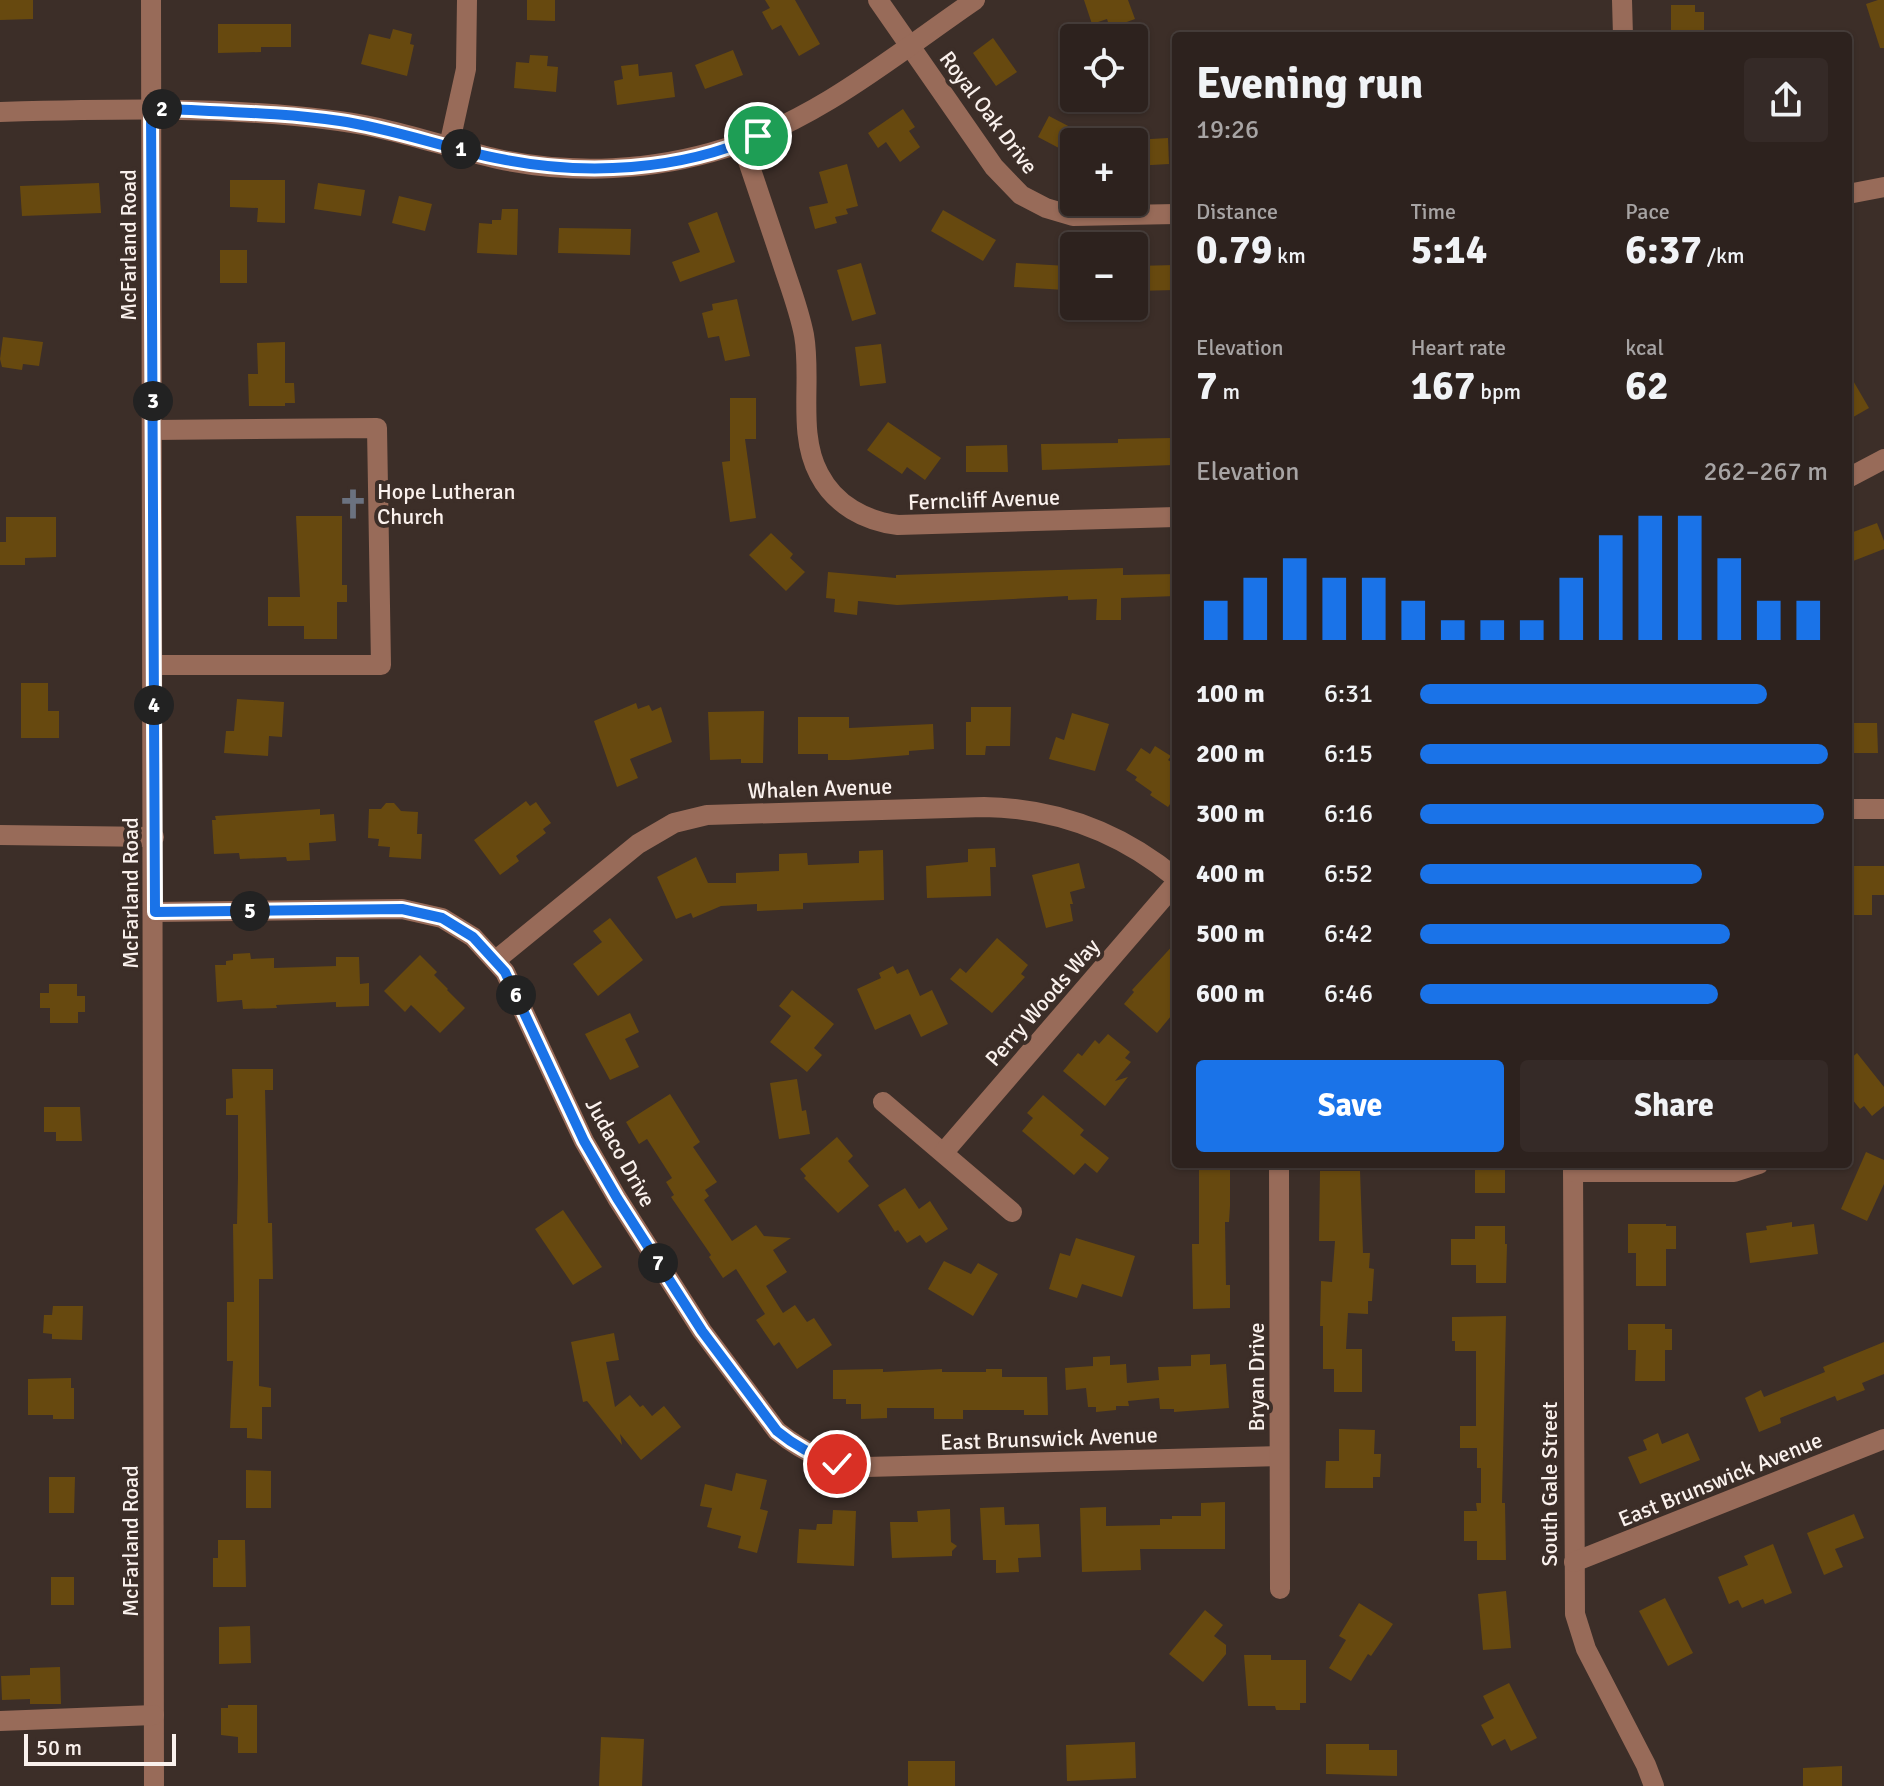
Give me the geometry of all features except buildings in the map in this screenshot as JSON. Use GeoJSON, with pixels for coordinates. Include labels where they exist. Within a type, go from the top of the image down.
{"type":"FeatureCollection","features":[{"type":"Feature","properties":{"kind":"street","name":"McFarland Road"},"geometry":{"type":"LineString","coordinates":[[151,0],[155,912],[154,1786]]}},
{"type":"Feature","properties":{"kind":"street"},"geometry":{"type":"LineString","coordinates":[[449,146],[466,69],[467,0]]}},
{"type":"Feature","properties":{"kind":"street","name":"Royal Oak Drive"},"geometry":{"type":"LineString","coordinates":[[878,0],[994,167],[1021,195],[1046,208],[1073,216],[1172,214]]}},
{"type":"Feature","properties":{"kind":"street"},"geometry":{"type":"LineString","coordinates":[[0,112],[151,108],[338,121],[523,163],[593,169],[678,161],[742,143],[813,110],[975,0]]}},
{"type":"Feature","properties":{"kind":"street"},"geometry":{"type":"LineString","coordinates":[[1622,0],[1623,32]]}},
{"type":"Feature","properties":{"kind":"street","name":"Ferncliff Avenue"},"geometry":{"type":"LineString","coordinates":[[742,143],[801,322],[807,364],[812,458],[820,476],[837,499],[870,519],[898,525],[1172,517]]}},
{"type":"Feature","properties":{"kind":"street"},"geometry":{"type":"LineString","coordinates":[[1852,193],[1884,187]]}},
{"type":"Feature","properties":{"kind":"street"},"geometry":{"type":"LineString","coordinates":[[153,430],[377,428],[381,665],[154,665]]}},
{"type":"Feature","properties":{"kind":"street"},"geometry":{"type":"LineString","coordinates":[[1852,476],[1884,459]]}},
{"type":"Feature","properties":{"kind":"street","name":"Whalen Avenue"},"geometry":{"type":"LineString","coordinates":[[496,960],[638,844],[674,823],[707,815],[984,807],[1023,809],[1070,818],[1106,832],[1148,855],[1172,876]]}},
{"type":"Feature","properties":{"kind":"street"},"geometry":{"type":"LineString","coordinates":[[1852,809],[1884,809]]}},
{"type":"Feature","properties":{"kind":"street"},"geometry":{"type":"LineString","coordinates":[[0,835],[154,837]]}},
{"type":"Feature","properties":{"kind":"street","name":"Perry Woods Way"},"geometry":{"type":"LineString","coordinates":[[944,1152],[1172,885]]}},
{"type":"Feature","properties":{"kind":"street","name":"Judaco Drive"},"geometry":{"type":"LineString","coordinates":[[155,912],[402,909],[431,914],[473,937],[496,960],[513,987],[584,1141],[694,1319],[770,1424],[792,1443],[821,1459]]}},
{"type":"Feature","properties":{"kind":"street"},"geometry":{"type":"LineString","coordinates":[[883,1102],[1012,1212]]}},
{"type":"Feature","properties":{"kind":"street","name":"Bryan Drive"},"geometry":{"type":"LineString","coordinates":[[1279,1168],[1280,1589]]}},
{"type":"Feature","properties":{"kind":"street"},"geometry":{"type":"LineString","coordinates":[[1573,1168],[1734,1172],[1746,1168]]}},
{"type":"Feature","properties":{"kind":"street","name":"South Gale Street"},"geometry":{"type":"LineString","coordinates":[[1573,1168],[1575,1614],[1582,1639],[1654,1786]]}},
{"type":"Feature","properties":{"kind":"street","name":"East Brunswick Avenue"},"geometry":{"type":"LineString","coordinates":[[1574,1562],[1884,1439]]}},
{"type":"Feature","properties":{"kind":"street","name":"East Brunswick Avenue"},"geometry":{"type":"LineString","coordinates":[[821,1459],[866,1467],[1279,1456]]}},
{"type":"Feature","properties":{"kind":"street"},"geometry":{"type":"LineString","coordinates":[[0,1721],[154,1715]]}},
{"type":"Feature","properties":{"kind":"place","name":"Hope Lutheran Church"},"geometry":{"type":"Point","coordinates":[353,504]}},
{"type":"Feature","properties":{"kind":"route"},"geometry":{"type":"LineString","coordinates":[[758,136],[678,161],[593,169],[499,159],[375,127],[338,121],[151,108],[155,912],[402,909],[442,918],[473,937],[505,972],[584,1141],[702,1331],[777,1431],[818,1458],[837,1464]]}}]}
